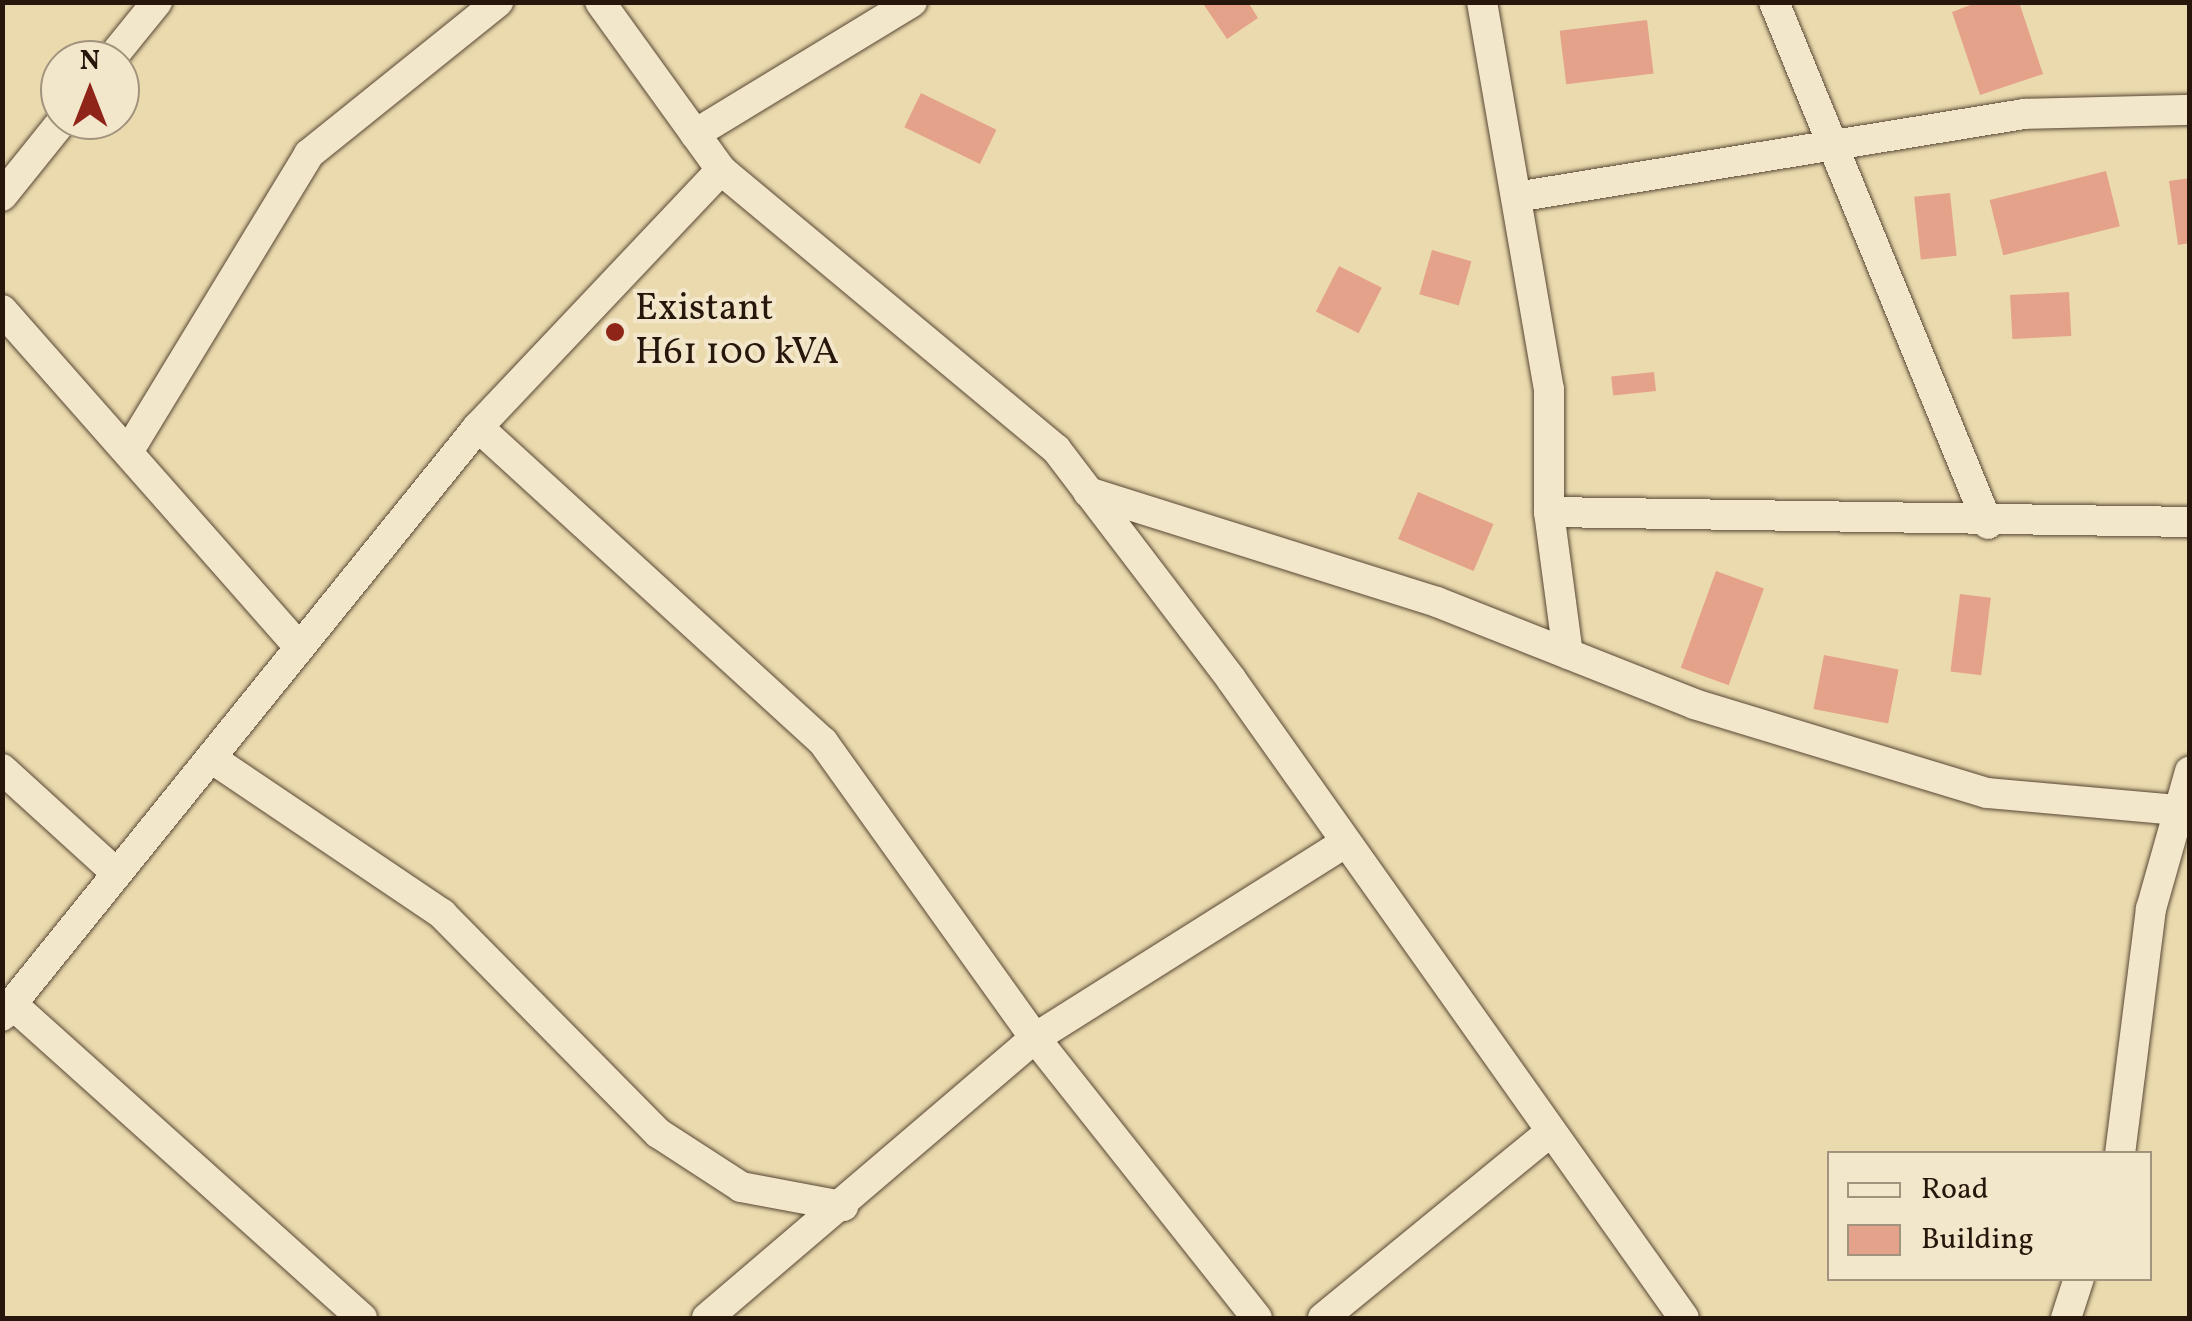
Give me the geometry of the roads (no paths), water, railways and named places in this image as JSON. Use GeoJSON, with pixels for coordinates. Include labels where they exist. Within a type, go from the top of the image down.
{"type":"FeatureCollection","features":[{"type":"Feature","properties":{"kind":"street"},"geometry":{"type":"LineString","coordinates":[[126,40],[157,2]]}},
{"type":"Feature","properties":{"kind":"street"},"geometry":{"type":"LineString","coordinates":[[128,452],[309,154],[498,2]]}},
{"type":"Feature","properties":{"kind":"street"},"geometry":{"type":"LineString","coordinates":[[600,2],[720,170],[1056,450],[1345,843],[1684,1318]]}},
{"type":"Feature","properties":{"kind":"street"},"geometry":{"type":"LineString","coordinates":[[694,134],[912,2]]}},
{"type":"Feature","properties":{"kind":"street"},"geometry":{"type":"LineString","coordinates":[[1482,2],[1549,389],[1549,512],[1568,654]]}},
{"type":"Feature","properties":{"kind":"street"},"geometry":{"type":"LineString","coordinates":[[1774,2],[1836,145],[1988,524]]}},
{"type":"Feature","properties":{"kind":"street"},"geometry":{"type":"LineString","coordinates":[[1516,196],[2024,114],[2190,110]]}},
{"type":"Feature","properties":{"kind":"street"},"geometry":{"type":"LineString","coordinates":[[2,196],[47,140]]}},
{"type":"Feature","properties":{"kind":"street"},"geometry":{"type":"LineString","coordinates":[[362,1318],[8,1011],[114,871],[478,427],[720,170]]}},
{"type":"Feature","properties":{"kind":"street"},"geometry":{"type":"LineString","coordinates":[[2,310],[298,646]]}},
{"type":"Feature","properties":{"kind":"street"},"geometry":{"type":"LineString","coordinates":[[478,427],[822,742],[1036,1038],[1257,1318]]}},
{"type":"Feature","properties":{"kind":"street"},"geometry":{"type":"LineString","coordinates":[[1088,492],[1436,602],[1694,704],[1987,793],[2182,811]]}},
{"type":"Feature","properties":{"kind":"street"},"geometry":{"type":"LineString","coordinates":[[1549,512],[1988,524],[2190,522]]}},
{"type":"Feature","properties":{"kind":"street"},"geometry":{"type":"LineString","coordinates":[[210,758],[442,914],[658,1133],[742,1187],[844,1206]]}},
{"type":"Feature","properties":{"kind":"street"},"geometry":{"type":"LineString","coordinates":[[2,768],[114,871]]}},
{"type":"Feature","properties":{"kind":"street"},"geometry":{"type":"LineString","coordinates":[[2121,1151],[2190,771]]}},
{"type":"Feature","properties":{"kind":"street"},"geometry":{"type":"LineString","coordinates":[[707,1318],[844,1206],[1036,1038],[1345,843]]}},
{"type":"Feature","properties":{"kind":"street"},"geometry":{"type":"LineString","coordinates":[[1323,1318],[1549,1133]]}},
{"type":"Feature","properties":{"kind":"street"},"geometry":{"type":"LineString","coordinates":[[2066,1318],[2078,1281]]}},
{"type":"Feature","properties":{"kind":"place","name":"Existant H61 100 kVA"},"geometry":{"type":"Point","coordinates":[615,332]}}]}
